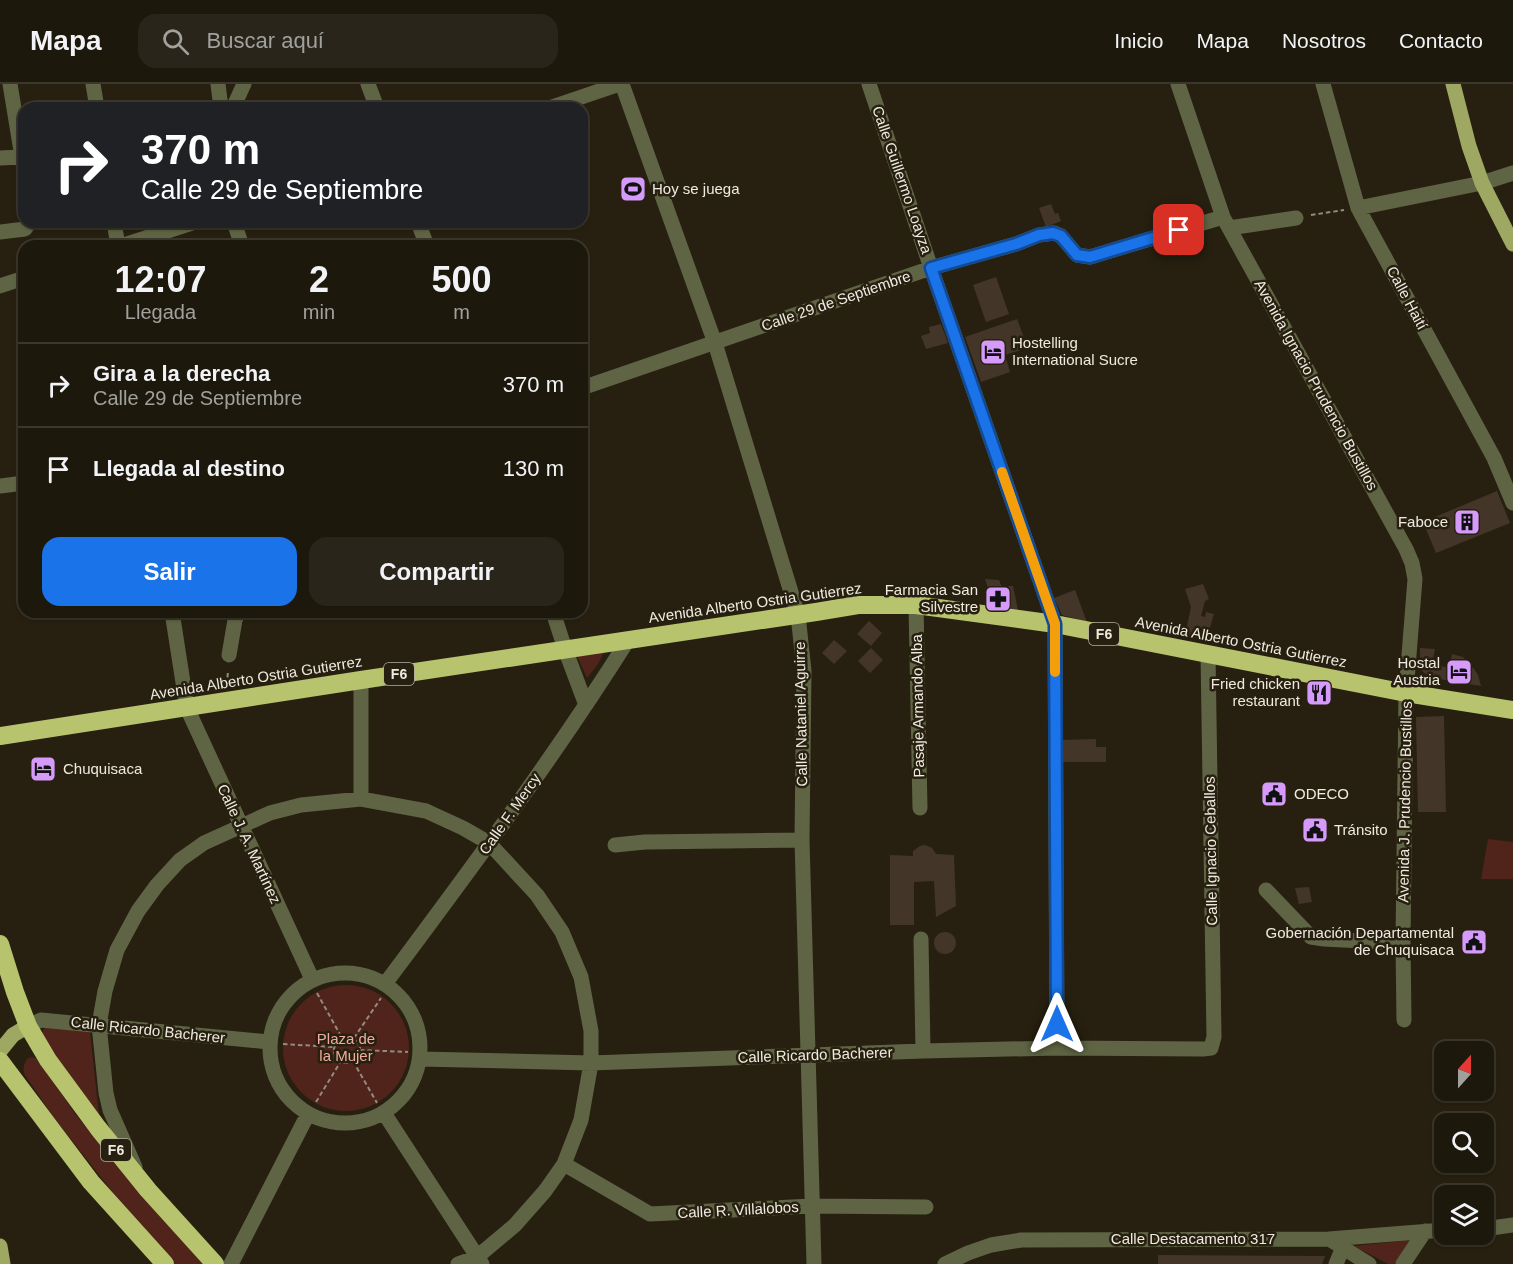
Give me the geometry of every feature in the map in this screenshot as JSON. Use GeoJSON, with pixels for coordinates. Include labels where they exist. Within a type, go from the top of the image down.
{"type":"FeatureCollection","features":[{"type":"Feature","properties":{"kind":"highway","name":"Avenida Alberto Ostria Gutierrez"},"geometry":{"type":"LineString","coordinates":[[0,736],[858,605],[916,605],[1055,624],[1406,693],[1513,710]]}},
{"type":"Feature","properties":{"kind":"highway","name":"F6"},"geometry":{"type":"LineString","coordinates":[[0,944],[28,1026],[55,1070],[148,1190],[228,1264]]}},
{"type":"Feature","properties":{"kind":"highway","name":"F6"},"geometry":{"type":"LineString","coordinates":[[0,1061],[91,1182],[165,1264]]}},
{"type":"Feature","properties":{"kind":"main road"},"geometry":{"type":"LineString","coordinates":[[1453,84],[1469,147],[1482,183],[1513,244]]}},
{"type":"Feature","properties":{"kind":"main road"},"geometry":{"type":"LineString","coordinates":[[0,1051],[13,1035],[28,1026]]}},
{"type":"Feature","properties":{"kind":"main road"},"geometry":{"type":"LineString","coordinates":[[0,1246],[3,1264]]}},
{"type":"Feature","properties":{"kind":"street"},"geometry":{"type":"LineString","coordinates":[[10,84],[18,133]]}},
{"type":"Feature","properties":{"kind":"street"},"geometry":{"type":"LineString","coordinates":[[93,84],[96,102]]}},
{"type":"Feature","properties":{"kind":"street"},"geometry":{"type":"LineString","coordinates":[[218,84],[220,102]]}},
{"type":"Feature","properties":{"kind":"street"},"geometry":{"type":"LineString","coordinates":[[235,102],[244,84]]}},
{"type":"Feature","properties":{"kind":"street"},"geometry":{"type":"LineString","coordinates":[[368,84],[375,102]]}},
{"type":"Feature","properties":{"kind":"street"},"geometry":{"type":"LineString","coordinates":[[567,102],[621,84]]}},
{"type":"Feature","properties":{"kind":"street","name":"Calle Nataniel Aguirre"},"geometry":{"type":"LineString","coordinates":[[621,84],[715,343],[798,615],[804,671],[802,840],[814,1264]]}},
{"type":"Feature","properties":{"kind":"street","name":"Calle Guillermo Loayza"},"geometry":{"type":"LineString","coordinates":[[869,84],[1055,624],[1057,1048]]}},
{"type":"Feature","properties":{"kind":"street","name":"Avenida Ignacio Prudencio Bustillos"},"geometry":{"type":"LineString","coordinates":[[1178,84],[1226,222],[1412,563],[1415,579],[1406,693]]}},
{"type":"Feature","properties":{"kind":"street","name":"Calle Haití"},"geometry":{"type":"LineString","coordinates":[[1323,84],[1358,208],[1494,458],[1513,503]]}},
{"type":"Feature","properties":{"kind":"street"},"geometry":{"type":"LineString","coordinates":[[0,158],[18,162]]}},
{"type":"Feature","properties":{"kind":"street"},"geometry":{"type":"LineString","coordinates":[[1358,208],[1482,183],[1513,173]]}},
{"type":"Feature","properties":{"kind":"street"},"geometry":{"type":"LineString","coordinates":[[1226,222],[1296,218]]}},
{"type":"Feature","properties":{"kind":"street","name":"Calle 29 de Septiembre"},"geometry":{"type":"LineString","coordinates":[[588,386],[931,268],[1016,244],[1039,235],[1053,233],[1061,236],[1077,255],[1090,257],[1226,222]]}},
{"type":"Feature","properties":{"kind":"street"},"geometry":{"type":"LineString","coordinates":[[0,232],[26,228]]}},
{"type":"Feature","properties":{"kind":"street"},"geometry":{"type":"LineString","coordinates":[[138,240],[176,228]]}},
{"type":"Feature","properties":{"kind":"street"},"geometry":{"type":"LineString","coordinates":[[0,286],[18,280]]}},
{"type":"Feature","properties":{"kind":"street"},"geometry":{"type":"LineString","coordinates":[[0,486],[18,484]]}},
{"type":"Feature","properties":{"kind":"street","name":"Pasaje Armando Alba"},"geometry":{"type":"LineString","coordinates":[[916,605],[920,808]]}},
{"type":"Feature","properties":{"kind":"street","name":"Calle J. A. Martínez"},"geometry":{"type":"LineString","coordinates":[[173,618],[187,708],[312,979]]}},
{"type":"Feature","properties":{"kind":"street"},"geometry":{"type":"LineString","coordinates":[[228,655],[236,618]]}},
{"type":"Feature","properties":{"kind":"street"},"geometry":{"type":"LineString","coordinates":[[554,618],[586,705]]}},
{"type":"Feature","properties":{"kind":"street","name":"Calle F. Mercy"},"geometry":{"type":"LineString","coordinates":[[389,987],[586,705],[628,640]]}},
{"type":"Feature","properties":{"kind":"street","name":"Calle Ignacio Ceballos"},"geometry":{"type":"LineString","coordinates":[[1208,654],[1214,1037],[1211,1048]]}},
{"type":"Feature","properties":{"kind":"street"},"geometry":{"type":"LineString","coordinates":[[361,680],[361,799]]}},
{"type":"Feature","properties":{"kind":"street","name":"Avenida J. Prudencio Bustillos"},"geometry":{"type":"LineString","coordinates":[[1404,1020],[1406,693]]}},
{"type":"Feature","properties":{"kind":"street"},"geometry":{"type":"LineString","coordinates":[[148,1190],[130,1158],[110,1110],[106,1094],[99,1024],[105,991],[117,950],[138,911],[157,885],[180,860],[204,843],[270,813],[301,804],[361,799],[426,811],[489,843],[537,895],[562,932],[581,977],[591,1031],[591,1063],[581,1120],[564,1164],[545,1191],[515,1225],[479,1260],[458,1264]]}},
{"type":"Feature","properties":{"kind":"street"},"geometry":{"type":"LineString","coordinates":[[615,845],[645,842],[802,840]]}},
{"type":"Feature","properties":{"kind":"street"},"geometry":{"type":"LineString","coordinates":[[1266,890],[1311,937],[1403,943]]}},
{"type":"Feature","properties":{"kind":"street"},"geometry":{"type":"LineString","coordinates":[[921,939],[923,1051]]}},
{"type":"Feature","properties":{"kind":"street"},"geometry":{"type":"LineString","coordinates":[[349,972],[368,976],[389,987],[404,1000],[418,1028],[420,1059],[416,1075],[408,1090],[384,1113],[366,1121],[346,1124],[326,1121],[308,1114],[291,1101],[278,1084],[270,1063],[269,1042],[278,1011],[298,987],[312,979],[330,974],[349,972]]}},
{"type":"Feature","properties":{"kind":"street","name":"Calle Ricardo Bacherer"},"geometry":{"type":"LineString","coordinates":[[28,1026],[41,1020],[269,1042]]}},
{"type":"Feature","properties":{"kind":"street","name":"Calle Ricardo Bacherer"},"geometry":{"type":"LineString","coordinates":[[420,1059],[591,1063],[923,1051],[1211,1048]]}},
{"type":"Feature","properties":{"kind":"street"},"geometry":{"type":"LineString","coordinates":[[384,1113],[479,1260]]}},
{"type":"Feature","properties":{"kind":"street"},"geometry":{"type":"LineString","coordinates":[[228,1264],[308,1114]]}},
{"type":"Feature","properties":{"kind":"street","name":"Calle R. Villalobos"},"geometry":{"type":"LineString","coordinates":[[564,1164],[650,1214],[812,1206],[926,1207]]}},
{"type":"Feature","properties":{"kind":"street"},"geometry":{"type":"LineString","coordinates":[[1494,1228],[1513,1225]]}},
{"type":"Feature","properties":{"kind":"street"},"geometry":{"type":"LineString","coordinates":[[1403,1264],[1425,1231]]}},
{"type":"Feature","properties":{"kind":"street","name":"Calle Destacamento 317"},"geometry":{"type":"LineString","coordinates":[[945,1264],[991,1245],[1021,1240],[1329,1239],[1434,1231]]}},
{"type":"Feature","properties":{"kind":"street"},"geometry":{"type":"LineString","coordinates":[[1329,1239],[1369,1264]]}},
{"type":"Feature","properties":{"kind":"street"},"geometry":{"type":"LineString","coordinates":[[1336,1264],[1343,1247]]}},
{"type":"Feature","properties":{"kind":"path"},"geometry":{"type":"LineString","coordinates":[[1296,218],[1358,208]]}},
{"type":"Feature","properties":{"kind":"path"},"geometry":{"type":"LineString","coordinates":[[227,701],[228,655]]}},
{"type":"Feature","properties":{"kind":"path"},"geometry":{"type":"LineString","coordinates":[[312,979],[316,991],[342,1038]]}},
{"type":"Feature","properties":{"kind":"path"},"geometry":{"type":"LineString","coordinates":[[353,1039],[389,987]]}},
{"type":"Feature","properties":{"kind":"path"},"geometry":{"type":"LineString","coordinates":[[350,1037],[359,1045],[359,1054],[353,1061],[341,1061],[335,1055],[334,1047],[342,1038],[350,1037]]}},
{"type":"Feature","properties":{"kind":"path"},"geometry":{"type":"LineString","coordinates":[[269,1042],[334,1047]]}},
{"type":"Feature","properties":{"kind":"path"},"geometry":{"type":"LineString","coordinates":[[360,1050],[408,1052],[420,1059]]}},
{"type":"Feature","properties":{"kind":"path"},"geometry":{"type":"LineString","coordinates":[[308,1114],[341,1061]]}},
{"type":"Feature","properties":{"kind":"path"},"geometry":{"type":"LineString","coordinates":[[353,1061],[384,1113]]}},
{"type":"Feature","properties":{"kind":"green space"},"geometry":{"type":"Polygon","coordinates":[[[605,650],[598,664],[587,678],[576,654],[605,650]]]}},
{"type":"Feature","properties":{"kind":"green space"},"geometry":{"type":"Polygon","coordinates":[[[1488,839],[1513,842],[1513,879],[1481,879],[1488,839]]]}},
{"type":"Feature","properties":{"kind":"green space","name":"Plaza de la Mujer"},"geometry":{"type":"Polygon","coordinates":[[[346,985],[370,990],[390,1004],[404,1024],[409,1048],[404,1072],[390,1092],[370,1106],[346,1111],[322,1106],[302,1092],[288,1072],[283,1048],[288,1024],[302,1004],[322,990],[346,985]]]}},
{"type":"Feature","properties":{"kind":"green space"},"geometry":{"type":"Polygon","coordinates":[[[49,1024],[90,1032],[99,1115],[42,1038],[43,1030],[49,1024]]]}},
{"type":"Feature","properties":{"kind":"green space"},"geometry":{"type":"Polygon","coordinates":[[[28,1058],[37,1059],[76,1115],[203,1264],[175,1264],[134,1219],[54,1118],[25,1075],[25,1064],[28,1058]]]}},
{"type":"Feature","properties":{"kind":"green space"},"geometry":{"type":"Polygon","coordinates":[[[1411,1240],[1395,1264],[1388,1264],[1354,1246],[1411,1240]]]}},
{"type":"Feature","properties":{"kind":"building"},"geometry":{"type":"Polygon","coordinates":[[[1051,204],[1061,221],[1046,227],[1039,208],[1051,204]]]}},
{"type":"Feature","properties":{"kind":"building"},"geometry":{"type":"Polygon","coordinates":[[[996,277],[1009,314],[986,322],[973,285],[996,277]]]}},
{"type":"Feature","properties":{"kind":"building","name":"Hostelling International Sucre"},"geometry":{"type":"Polygon","coordinates":[[[1017,319],[1028,348],[1005,355],[1010,372],[981,382],[965,337],[1017,319]]]}},
{"type":"Feature","properties":{"kind":"building"},"geometry":{"type":"Polygon","coordinates":[[[941,324],[948,343],[926,349],[921,336],[930,333],[929,327],[941,324]]]}},
{"type":"Feature","properties":{"kind":"building","name":"Faboce"},"geometry":{"type":"Polygon","coordinates":[[[1497,491],[1510,523],[1436,553],[1423,522],[1497,491]]]}},
{"type":"Feature","properties":{"kind":"building"},"geometry":{"type":"Polygon","coordinates":[[[985,579],[999,580],[1005,595],[1011,593],[1008,586],[1013,586],[1018,610],[994,605],[985,579]]]}},
{"type":"Feature","properties":{"kind":"building"},"geometry":{"type":"Polygon","coordinates":[[[1203,584],[1209,599],[1205,601],[1201,616],[1205,617],[1206,612],[1214,614],[1206,641],[1185,635],[1191,607],[1185,589],[1203,584]]]}},
{"type":"Feature","properties":{"kind":"building"},"geometry":{"type":"Polygon","coordinates":[[[1075,590],[1087,622],[1062,615],[1054,598],[1075,590]]]}},
{"type":"Feature","properties":{"kind":"building"},"geometry":{"type":"Polygon","coordinates":[[[869,621],[882,633],[871,646],[857,634],[869,621]]]}},
{"type":"Feature","properties":{"kind":"building"},"geometry":{"type":"Polygon","coordinates":[[[834,640],[847,651],[834,664],[822,653],[834,640]]]}},
{"type":"Feature","properties":{"kind":"building"},"geometry":{"type":"Polygon","coordinates":[[[871,648],[883,660],[870,673],[858,661],[871,648]]]}},
{"type":"Feature","properties":{"kind":"building"},"geometry":{"type":"Polygon","coordinates":[[[1420,648],[1435,649],[1433,659],[1435,664],[1449,668],[1452,654],[1463,657],[1478,675],[1481,686],[1427,675],[1420,666],[1420,648]]]}},
{"type":"Feature","properties":{"kind":"building"},"geometry":{"type":"Polygon","coordinates":[[[1444,716],[1446,812],[1418,812],[1416,717],[1444,716]]]}},
{"type":"Feature","properties":{"kind":"building"},"geometry":{"type":"Polygon","coordinates":[[[1096,739],[1096,747],[1106,747],[1106,762],[1062,762],[1062,740],[1096,739]]]}},
{"type":"Feature","properties":{"kind":"building"},"geometry":{"type":"Polygon","coordinates":[[[925,845],[932,848],[936,854],[954,855],[956,906],[936,917],[934,881],[914,882],[914,925],[890,925],[890,855],[913,856],[913,851],[925,845]]]}},
{"type":"Feature","properties":{"kind":"building"},"geometry":{"type":"Polygon","coordinates":[[[1309,887],[1312,902],[1299,904],[1295,888],[1309,887]]]}},
{"type":"Feature","properties":{"kind":"building"},"geometry":{"type":"Polygon","coordinates":[[[941,932],[949,932],[956,939],[956,947],[949,954],[941,954],[934,947],[934,939],[941,932]]]}},
{"type":"Feature","properties":{"kind":"building"},"geometry":{"type":"Polygon","coordinates":[[[1158,1255],[1325,1256],[1322,1264],[1158,1264],[1158,1255]]]}},
{"type":"Feature","properties":{"kind":"slow traffic"},"geometry":{"type":"LineString","coordinates":[[1002,472],[1055,624],[1055,672]]}},
{"type":"Feature","properties":{"kind":"place","name":"Hoy se juega"},"geometry":{"type":"Point","coordinates":[633,189]}},
{"type":"Feature","properties":{"kind":"place","name":"Hostelling International Sucre"},"geometry":{"type":"Point","coordinates":[993,352]}},
{"type":"Feature","properties":{"kind":"place","name":"Faboce"},"geometry":{"type":"Point","coordinates":[1467,522]}},
{"type":"Feature","properties":{"kind":"place","name":"Farmacia San Silvestre"},"geometry":{"type":"Point","coordinates":[998,599]}},
{"type":"Feature","properties":{"kind":"place","name":"Hostal Austria"},"geometry":{"type":"Point","coordinates":[1459,672]}},
{"type":"Feature","properties":{"kind":"place","name":"Fried chicken restaurant"},"geometry":{"type":"Point","coordinates":[1319,693]}},
{"type":"Feature","properties":{"kind":"place","name":"Chuquisaca"},"geometry":{"type":"Point","coordinates":[43,769]}},
{"type":"Feature","properties":{"kind":"place","name":"ODECO"},"geometry":{"type":"Point","coordinates":[1274,794]}},
{"type":"Feature","properties":{"kind":"place","name":"Tránsito"},"geometry":{"type":"Point","coordinates":[1315,830]}},
{"type":"Feature","properties":{"kind":"place","name":"Gobernación Departamental de Chuquisaca"},"geometry":{"type":"Point","coordinates":[1474,942]}},
{"type":"Feature","properties":{"kind":"route"},"geometry":{"type":"LineString","coordinates":[[1057,1024],[1055,624],[931,268],[1016,244],[1039,235],[1053,233],[1061,236],[1077,255],[1090,257],[1179,230]]}}]}
